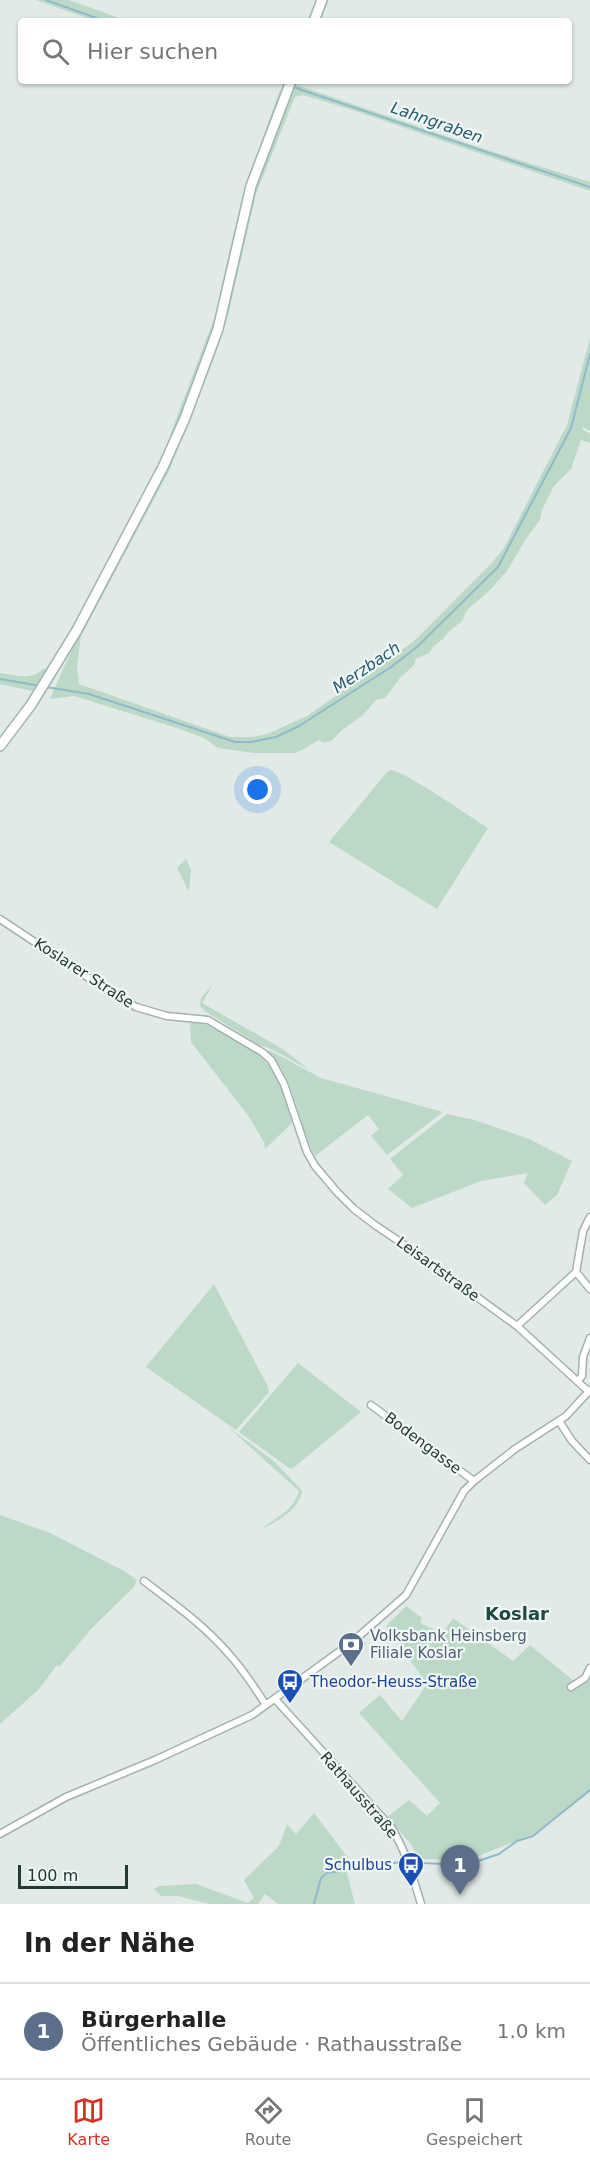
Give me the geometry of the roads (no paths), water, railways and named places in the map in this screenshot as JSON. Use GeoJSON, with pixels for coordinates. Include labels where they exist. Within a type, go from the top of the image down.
{"type":"FeatureCollection","features":[{"type":"Feature","properties":{"kind":"main road"},"geometry":{"type":"LineString","coordinates":[[315,18],[322,0]]}},
{"type":"Feature","properties":{"kind":"main road"},"geometry":{"type":"LineString","coordinates":[[0,746],[38,693],[77,630],[135,523],[185,418],[218,329],[251,186],[290,84]]}},
{"type":"Feature","properties":{"kind":"street","name":"Koslarer Straße"},"geometry":{"type":"LineString","coordinates":[[0,919],[136,1007],[167,1016],[208,1020]]}},
{"type":"Feature","properties":{"kind":"street","name":"Leisartstraße"},"geometry":{"type":"LineString","coordinates":[[208,1020],[255,1046],[271,1060],[284,1084],[301,1137],[315,1166],[354,1209],[517,1326],[589,1390]]}},
{"type":"Feature","properties":{"kind":"street"},"geometry":{"type":"LineString","coordinates":[[517,1326],[576,1272],[583,1231],[590,1217]]}},
{"type":"Feature","properties":{"kind":"street"},"geometry":{"type":"LineString","coordinates":[[576,1272],[590,1289]]}},
{"type":"Feature","properties":{"kind":"street"},"geometry":{"type":"LineString","coordinates":[[578,1381],[582,1376],[583,1357],[590,1338]]}},
{"type":"Feature","properties":{"kind":"street"},"geometry":{"type":"LineString","coordinates":[[0,1834],[66,1797],[166,1755],[252,1715],[351,1643],[406,1595],[464,1491],[515,1449],[559,1421],[577,1405],[589,1390]]}},
{"type":"Feature","properties":{"kind":"street","name":"Bodengasse"},"geometry":{"type":"LineString","coordinates":[[371,1405],[474,1481]]}},
{"type":"Feature","properties":{"kind":"street"},"geometry":{"type":"LineString","coordinates":[[559,1421],[572,1441],[590,1460]]}},
{"type":"Feature","properties":{"kind":"street"},"geometry":{"type":"LineString","coordinates":[[144,1581],[187,1614],[227,1651],[243,1670],[266,1706]]}},
{"type":"Feature","properties":{"kind":"street"},"geometry":{"type":"LineString","coordinates":[[571,1687],[585,1678],[590,1668]]}},
{"type":"Feature","properties":{"kind":"street","name":"Rathausstraße"},"geometry":{"type":"LineString","coordinates":[[275,1699],[391,1827],[403,1849],[421,1904]]}},
{"type":"Feature","properties":{"kind":"waterway","name":"Lahngraben"},"geometry":{"type":"LineString","coordinates":[[46,0],[97,18]]}},
{"type":"Feature","properties":{"kind":"waterway","name":"Lahngraben"},"geometry":{"type":"LineString","coordinates":[[293,87],[590,187]]}},
{"type":"Feature","properties":{"kind":"waterway","name":"Merzbach"},"geometry":{"type":"LineString","coordinates":[[46,687],[89,694],[235,742],[251,742],[276,737],[299,726],[391,667],[417,647],[498,567],[571,428],[590,354]]}},
{"type":"Feature","properties":{"kind":"waterway","name":"Merzbach"},"geometry":{"type":"LineString","coordinates":[[0,679],[41,686]]}},
{"type":"Feature","properties":{"kind":"waterway"},"geometry":{"type":"LineString","coordinates":[[314,1904],[321,1878],[327,1873],[400,1862],[466,1865],[499,1854],[517,1841],[533,1836],[590,1790]]}},
{"type":"Feature","properties":{"kind":"place","name":"Volksbank Heinsberg Filiale Koslar"},"geometry":{"type":"Point","coordinates":[351,1668]}},
{"type":"Feature","properties":{"kind":"place","name":"Theodor-Heuss-Straße"},"geometry":{"type":"Point","coordinates":[290,1705]}},
{"type":"Feature","properties":{"kind":"place","name":"Schulbus"},"geometry":{"type":"Point","coordinates":[411,1888]}},
{"type":"Feature","properties":{"kind":"place","name":"Bürgerhalle"},"geometry":{"type":"Point","coordinates":[460,1895]}},
{"type":"Feature","properties":{"kind":"district","name":"Koslar"},"geometry":{"type":"Point","coordinates":[517,1614]}}]}
